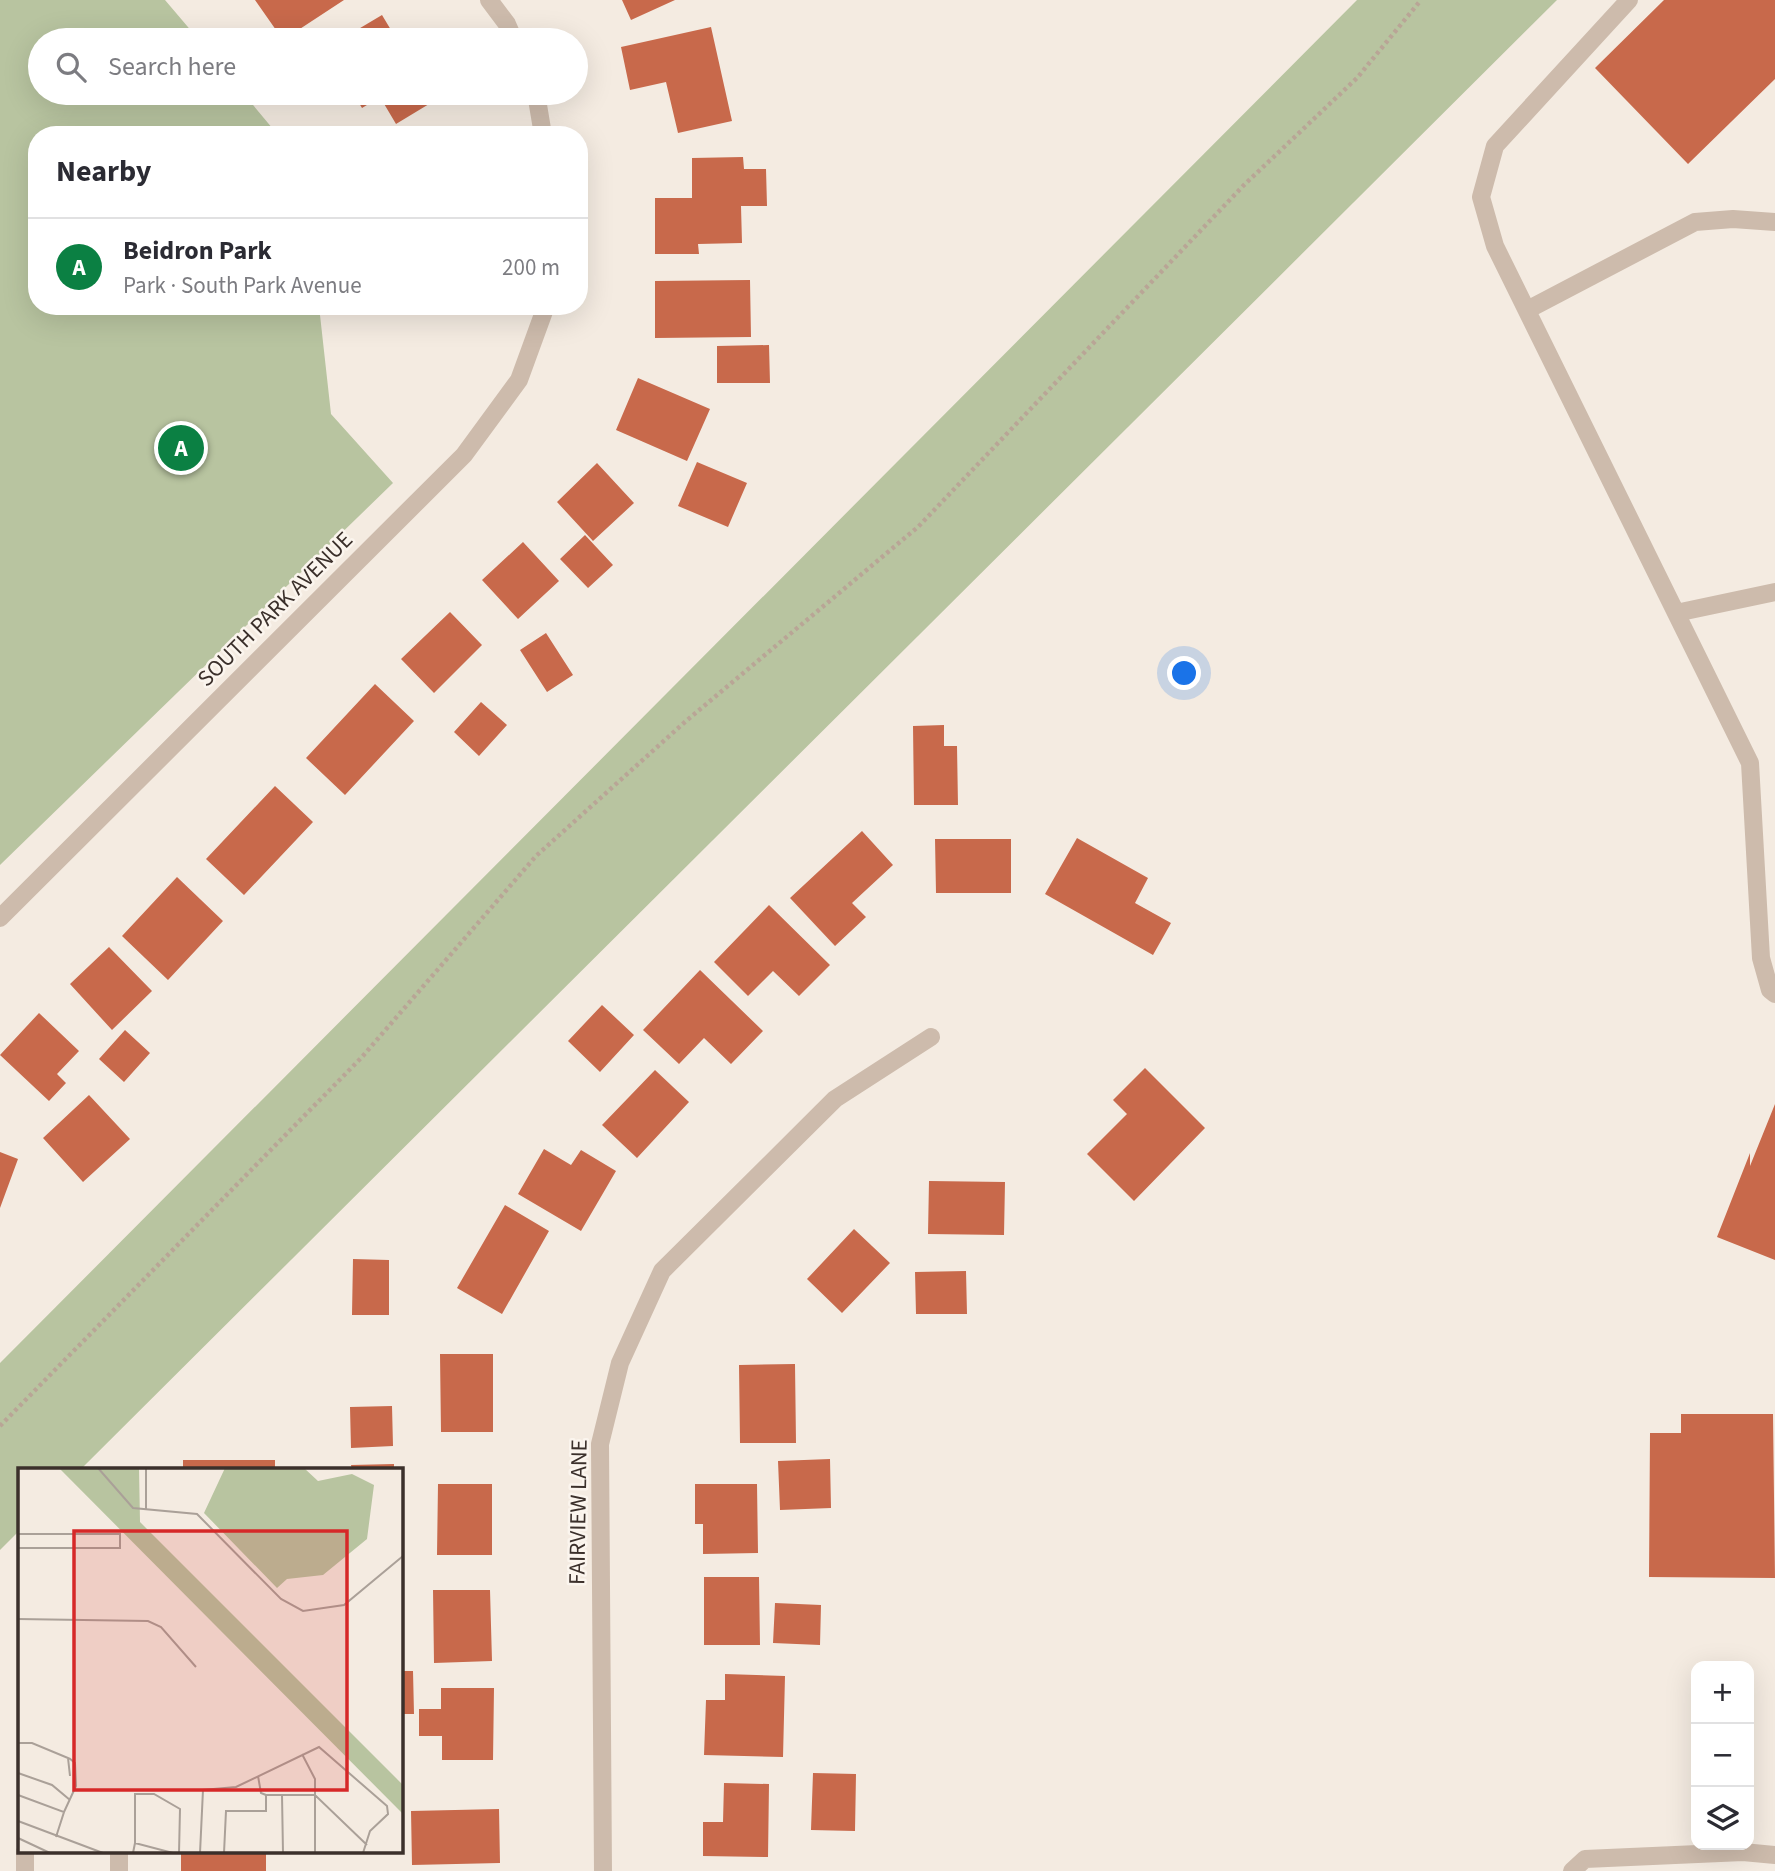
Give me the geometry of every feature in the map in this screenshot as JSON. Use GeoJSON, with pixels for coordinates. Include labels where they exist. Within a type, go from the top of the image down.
{"type":"FeatureCollection","features":[{"type":"Feature","properties":{"kind":"street"},"geometry":{"type":"LineString","coordinates":[[489,0],[509,28]]}},
{"type":"Feature","properties":{"kind":"street"},"geometry":{"type":"LineString","coordinates":[[1629,0],[1495,146],[1481,197],[1495,246],[1750,763],[1761,958],[1770,990],[1775,994]]}},
{"type":"Feature","properties":{"kind":"street"},"geometry":{"type":"LineString","coordinates":[[538,105],[542,126]]}},
{"type":"Feature","properties":{"kind":"street"},"geometry":{"type":"LineString","coordinates":[[1527,310],[1695,222],[1733,219],[1775,222]]}},
{"type":"Feature","properties":{"kind":"street","name":"SOUTH PARK AVENUE"},"geometry":{"type":"LineString","coordinates":[[0,918],[464,455],[519,380],[544,315]]}},
{"type":"Feature","properties":{"kind":"street"},"geometry":{"type":"LineString","coordinates":[[1676,613],[1775,592]]}},
{"type":"Feature","properties":{"kind":"street","name":"FAIRVIEW LANE"},"geometry":{"type":"LineString","coordinates":[[603,1871],[600,1444],[620,1363],[662,1271],[835,1099],[931,1037]]}},
{"type":"Feature","properties":{"kind":"street"},"geometry":{"type":"LineString","coordinates":[[1572,1871],[1585,1859],[1743,1852],[1775,1855]]}},
{"type":"Feature","properties":{"kind":"path"},"geometry":{"type":"LineString","coordinates":[[0,1426],[362,1057],[536,856],[686,721],[918,527],[1244,185],[1357,78],[1420,0]]}},
{"type":"Feature","properties":{"kind":"green space"},"geometry":{"type":"Polygon","coordinates":[[[0,0],[165,0],[189,28],[28,28],[28,105],[253,105],[270,126],[28,126],[28,315],[320,315],[331,414],[393,483],[0,865],[0,0]]]}},
{"type":"Feature","properties":{"kind":"green space"},"geometry":{"type":"Polygon","coordinates":[[[1357,0],[1557,0],[82,1468],[18,1468],[18,1532],[0,1550],[0,1363],[1357,0]]]}},
{"type":"Feature","properties":{"kind":"building"},"geometry":{"type":"Polygon","coordinates":[[[255,0],[344,0],[301,28],[275,28],[255,0]]]}},
{"type":"Feature","properties":{"kind":"building"},"geometry":{"type":"Polygon","coordinates":[[[622,0],[675,0],[631,20],[622,0]]]}},
{"type":"Feature","properties":{"kind":"building"},"geometry":{"type":"Polygon","coordinates":[[[1664,0],[1775,0],[1775,79],[1688,164],[1595,68],[1664,0]]]}},
{"type":"Feature","properties":{"kind":"building"},"geometry":{"type":"Polygon","coordinates":[[[382,15],[390,28],[360,28],[382,15]]]}},
{"type":"Feature","properties":{"kind":"building"},"geometry":{"type":"Polygon","coordinates":[[[711,27],[732,121],[678,133],[666,82],[630,90],[621,47],[711,27]]]}},
{"type":"Feature","properties":{"kind":"building"},"geometry":{"type":"Polygon","coordinates":[[[385,105],[427,105],[396,124],[385,105]]]}},
{"type":"Feature","properties":{"kind":"building"},"geometry":{"type":"Polygon","coordinates":[[[743,157],[744,169],[766,169],[767,206],[741,206],[742,243],[698,244],[699,254],[655,254],[655,198],[692,198],[692,158],[743,157]]]}},
{"type":"Feature","properties":{"kind":"building"},"geometry":{"type":"Polygon","coordinates":[[[750,280],[751,337],[655,338],[655,281],[750,280]]]}},
{"type":"Feature","properties":{"kind":"building"},"geometry":{"type":"Polygon","coordinates":[[[769,345],[770,383],[717,383],[717,346],[769,345]]]}},
{"type":"Feature","properties":{"kind":"building"},"geometry":{"type":"Polygon","coordinates":[[[638,378],[710,409],[687,461],[616,430],[638,378]]]}},
{"type":"Feature","properties":{"kind":"building"},"geometry":{"type":"Polygon","coordinates":[[[697,462],[747,483],[728,527],[678,506],[697,462]]]}},
{"type":"Feature","properties":{"kind":"building"},"geometry":{"type":"Polygon","coordinates":[[[597,463],[634,503],[593,541],[557,502],[597,463]]]}},
{"type":"Feature","properties":{"kind":"building"},"geometry":{"type":"Polygon","coordinates":[[[585,535],[613,565],[588,588],[560,559],[585,535]]]}},
{"type":"Feature","properties":{"kind":"building"},"geometry":{"type":"Polygon","coordinates":[[[523,542],[559,581],[518,619],[482,580],[523,542]]]}},
{"type":"Feature","properties":{"kind":"building"},"geometry":{"type":"Polygon","coordinates":[[[450,612],[482,645],[434,693],[401,659],[450,612]]]}},
{"type":"Feature","properties":{"kind":"building"},"geometry":{"type":"Polygon","coordinates":[[[546,633],[573,675],[547,692],[520,650],[546,633]]]}},
{"type":"Feature","properties":{"kind":"building"},"geometry":{"type":"Polygon","coordinates":[[[375,684],[414,721],[345,795],[306,758],[375,684]]]}},
{"type":"Feature","properties":{"kind":"building"},"geometry":{"type":"Polygon","coordinates":[[[481,702],[507,725],[479,756],[454,732],[481,702]]]}},
{"type":"Feature","properties":{"kind":"building"},"geometry":{"type":"Polygon","coordinates":[[[944,725],[944,746],[957,746],[958,805],[914,805],[913,726],[944,725]]]}},
{"type":"Feature","properties":{"kind":"building"},"geometry":{"type":"Polygon","coordinates":[[[275,786],[313,822],[244,895],[206,859],[275,786]]]}},
{"type":"Feature","properties":{"kind":"building"},"geometry":{"type":"Polygon","coordinates":[[[862,831],[893,865],[852,903],[866,917],[835,946],[790,898],[862,831]]]}},
{"type":"Feature","properties":{"kind":"building"},"geometry":{"type":"Polygon","coordinates":[[[1077,838],[1148,878],[1135,903],[1171,923],[1153,955],[1045,894],[1077,838]]]}},
{"type":"Feature","properties":{"kind":"building"},"geometry":{"type":"Polygon","coordinates":[[[935,839],[1011,839],[1011,893],[936,893],[935,839]]]}},
{"type":"Feature","properties":{"kind":"building"},"geometry":{"type":"Polygon","coordinates":[[[177,877],[223,921],[168,980],[122,936],[177,877]]]}},
{"type":"Feature","properties":{"kind":"building"},"geometry":{"type":"Polygon","coordinates":[[[769,905],[830,965],[799,996],[773,971],[748,996],[714,962],[769,905]]]}},
{"type":"Feature","properties":{"kind":"building"},"geometry":{"type":"Polygon","coordinates":[[[109,947],[152,991],[112,1030],[70,984],[109,947]]]}},
{"type":"Feature","properties":{"kind":"building"},"geometry":{"type":"Polygon","coordinates":[[[700,970],[763,1031],[731,1064],[704,1038],[679,1064],[643,1030],[700,970]]]}},
{"type":"Feature","properties":{"kind":"building"},"geometry":{"type":"Polygon","coordinates":[[[602,1005],[634,1035],[600,1072],[568,1041],[602,1005]]]}},
{"type":"Feature","properties":{"kind":"building"},"geometry":{"type":"Polygon","coordinates":[[[39,1013],[79,1051],[57,1074],[66,1083],[49,1101],[0,1055],[39,1013]]]}},
{"type":"Feature","properties":{"kind":"building"},"geometry":{"type":"Polygon","coordinates":[[[125,1030],[150,1053],[124,1082],[99,1059],[125,1030]]]}},
{"type":"Feature","properties":{"kind":"building"},"geometry":{"type":"Polygon","coordinates":[[[1145,1068],[1205,1128],[1134,1201],[1087,1154],[1127,1114],[1113,1100],[1145,1068]]]}},
{"type":"Feature","properties":{"kind":"building"},"geometry":{"type":"Polygon","coordinates":[[[655,1070],[689,1102],[637,1158],[602,1125],[655,1070]]]}},
{"type":"Feature","properties":{"kind":"building"},"geometry":{"type":"Polygon","coordinates":[[[89,1095],[130,1139],[83,1182],[43,1138],[89,1095]]]}},
{"type":"Feature","properties":{"kind":"building"},"geometry":{"type":"Polygon","coordinates":[[[1775,1104],[1775,1260],[1717,1237],[1750,1153],[1750,1166],[1775,1104]]]}},
{"type":"Feature","properties":{"kind":"building"},"geometry":{"type":"Polygon","coordinates":[[[544,1149],[571,1165],[581,1150],[616,1171],[581,1231],[518,1194],[544,1149]]]}},
{"type":"Feature","properties":{"kind":"building"},"geometry":{"type":"Polygon","coordinates":[[[0,1152],[18,1159],[0,1208],[0,1152]]]}},
{"type":"Feature","properties":{"kind":"building"},"geometry":{"type":"Polygon","coordinates":[[[929,1181],[1005,1182],[1004,1235],[928,1234],[929,1181]]]}},
{"type":"Feature","properties":{"kind":"building"},"geometry":{"type":"Polygon","coordinates":[[[505,1205],[549,1231],[502,1314],[457,1288],[505,1205]]]}},
{"type":"Feature","properties":{"kind":"building"},"geometry":{"type":"Polygon","coordinates":[[[854,1229],[890,1263],[842,1313],[807,1279],[854,1229]]]}},
{"type":"Feature","properties":{"kind":"building"},"geometry":{"type":"Polygon","coordinates":[[[353,1259],[389,1260],[389,1315],[352,1315],[353,1259]]]}},
{"type":"Feature","properties":{"kind":"building"},"geometry":{"type":"Polygon","coordinates":[[[966,1271],[967,1314],[916,1314],[915,1272],[966,1271]]]}},
{"type":"Feature","properties":{"kind":"building"},"geometry":{"type":"Polygon","coordinates":[[[440,1354],[493,1354],[493,1432],[441,1432],[440,1354]]]}},
{"type":"Feature","properties":{"kind":"building"},"geometry":{"type":"Polygon","coordinates":[[[795,1364],[796,1443],[740,1443],[739,1365],[795,1364]]]}},
{"type":"Feature","properties":{"kind":"building"},"geometry":{"type":"Polygon","coordinates":[[[392,1406],[393,1446],[351,1448],[350,1407],[392,1406]]]}},
{"type":"Feature","properties":{"kind":"building"},"geometry":{"type":"Polygon","coordinates":[[[1681,1414],[1773,1414],[1775,1578],[1649,1577],[1650,1433],[1681,1433],[1681,1414]]]}},
{"type":"Feature","properties":{"kind":"building"},"geometry":{"type":"Polygon","coordinates":[[[830,1459],[831,1508],[780,1510],[778,1461],[830,1459]]]}},
{"type":"Feature","properties":{"kind":"building"},"geometry":{"type":"Polygon","coordinates":[[[183,1460],[275,1460],[275,1468],[183,1468],[183,1460]]]}},
{"type":"Feature","properties":{"kind":"building"},"geometry":{"type":"Polygon","coordinates":[[[394,1464],[394,1468],[352,1468],[351,1465],[394,1464]]]}},
{"type":"Feature","properties":{"kind":"building"},"geometry":{"type":"Polygon","coordinates":[[[438,1484],[492,1484],[492,1555],[437,1555],[438,1484]]]}},
{"type":"Feature","properties":{"kind":"building"},"geometry":{"type":"Polygon","coordinates":[[[695,1484],[757,1484],[758,1553],[703,1554],[703,1524],[695,1524],[695,1484]]]}},
{"type":"Feature","properties":{"kind":"building"},"geometry":{"type":"Polygon","coordinates":[[[704,1577],[759,1577],[760,1645],[704,1645],[704,1577]]]}},
{"type":"Feature","properties":{"kind":"building"},"geometry":{"type":"Polygon","coordinates":[[[433,1590],[490,1590],[492,1661],[434,1663],[433,1590]]]}},
{"type":"Feature","properties":{"kind":"building"},"geometry":{"type":"Polygon","coordinates":[[[775,1603],[821,1605],[820,1645],[773,1643],[775,1603]]]}},
{"type":"Feature","properties":{"kind":"building"},"geometry":{"type":"Polygon","coordinates":[[[402,1671],[413,1671],[414,1714],[402,1714],[402,1671]]]}},
{"type":"Feature","properties":{"kind":"building"},"geometry":{"type":"Polygon","coordinates":[[[725,1674],[785,1676],[783,1757],[704,1755],[706,1700],[725,1700],[725,1674]]]}},
{"type":"Feature","properties":{"kind":"building"},"geometry":{"type":"Polygon","coordinates":[[[441,1688],[494,1688],[493,1760],[442,1760],[442,1736],[419,1736],[419,1709],[441,1709],[441,1688]]]}},
{"type":"Feature","properties":{"kind":"building"},"geometry":{"type":"Polygon","coordinates":[[[813,1773],[856,1774],[855,1831],[811,1830],[813,1773]]]}},
{"type":"Feature","properties":{"kind":"building"},"geometry":{"type":"Polygon","coordinates":[[[724,1783],[769,1784],[768,1857],[703,1856],[703,1822],[723,1822],[724,1783]]]}},
{"type":"Feature","properties":{"kind":"building"},"geometry":{"type":"Polygon","coordinates":[[[499,1809],[500,1863],[412,1865],[411,1811],[499,1809]]]}},
{"type":"Feature","properties":{"kind":"building"},"geometry":{"type":"Polygon","coordinates":[[[181,1854],[266,1854],[266,1871],[181,1871],[181,1854]]]}},
{"type":"Feature","properties":{"kind":"place","name":"Beidron Park"},"geometry":{"type":"Point","coordinates":[181,448]}}]}
